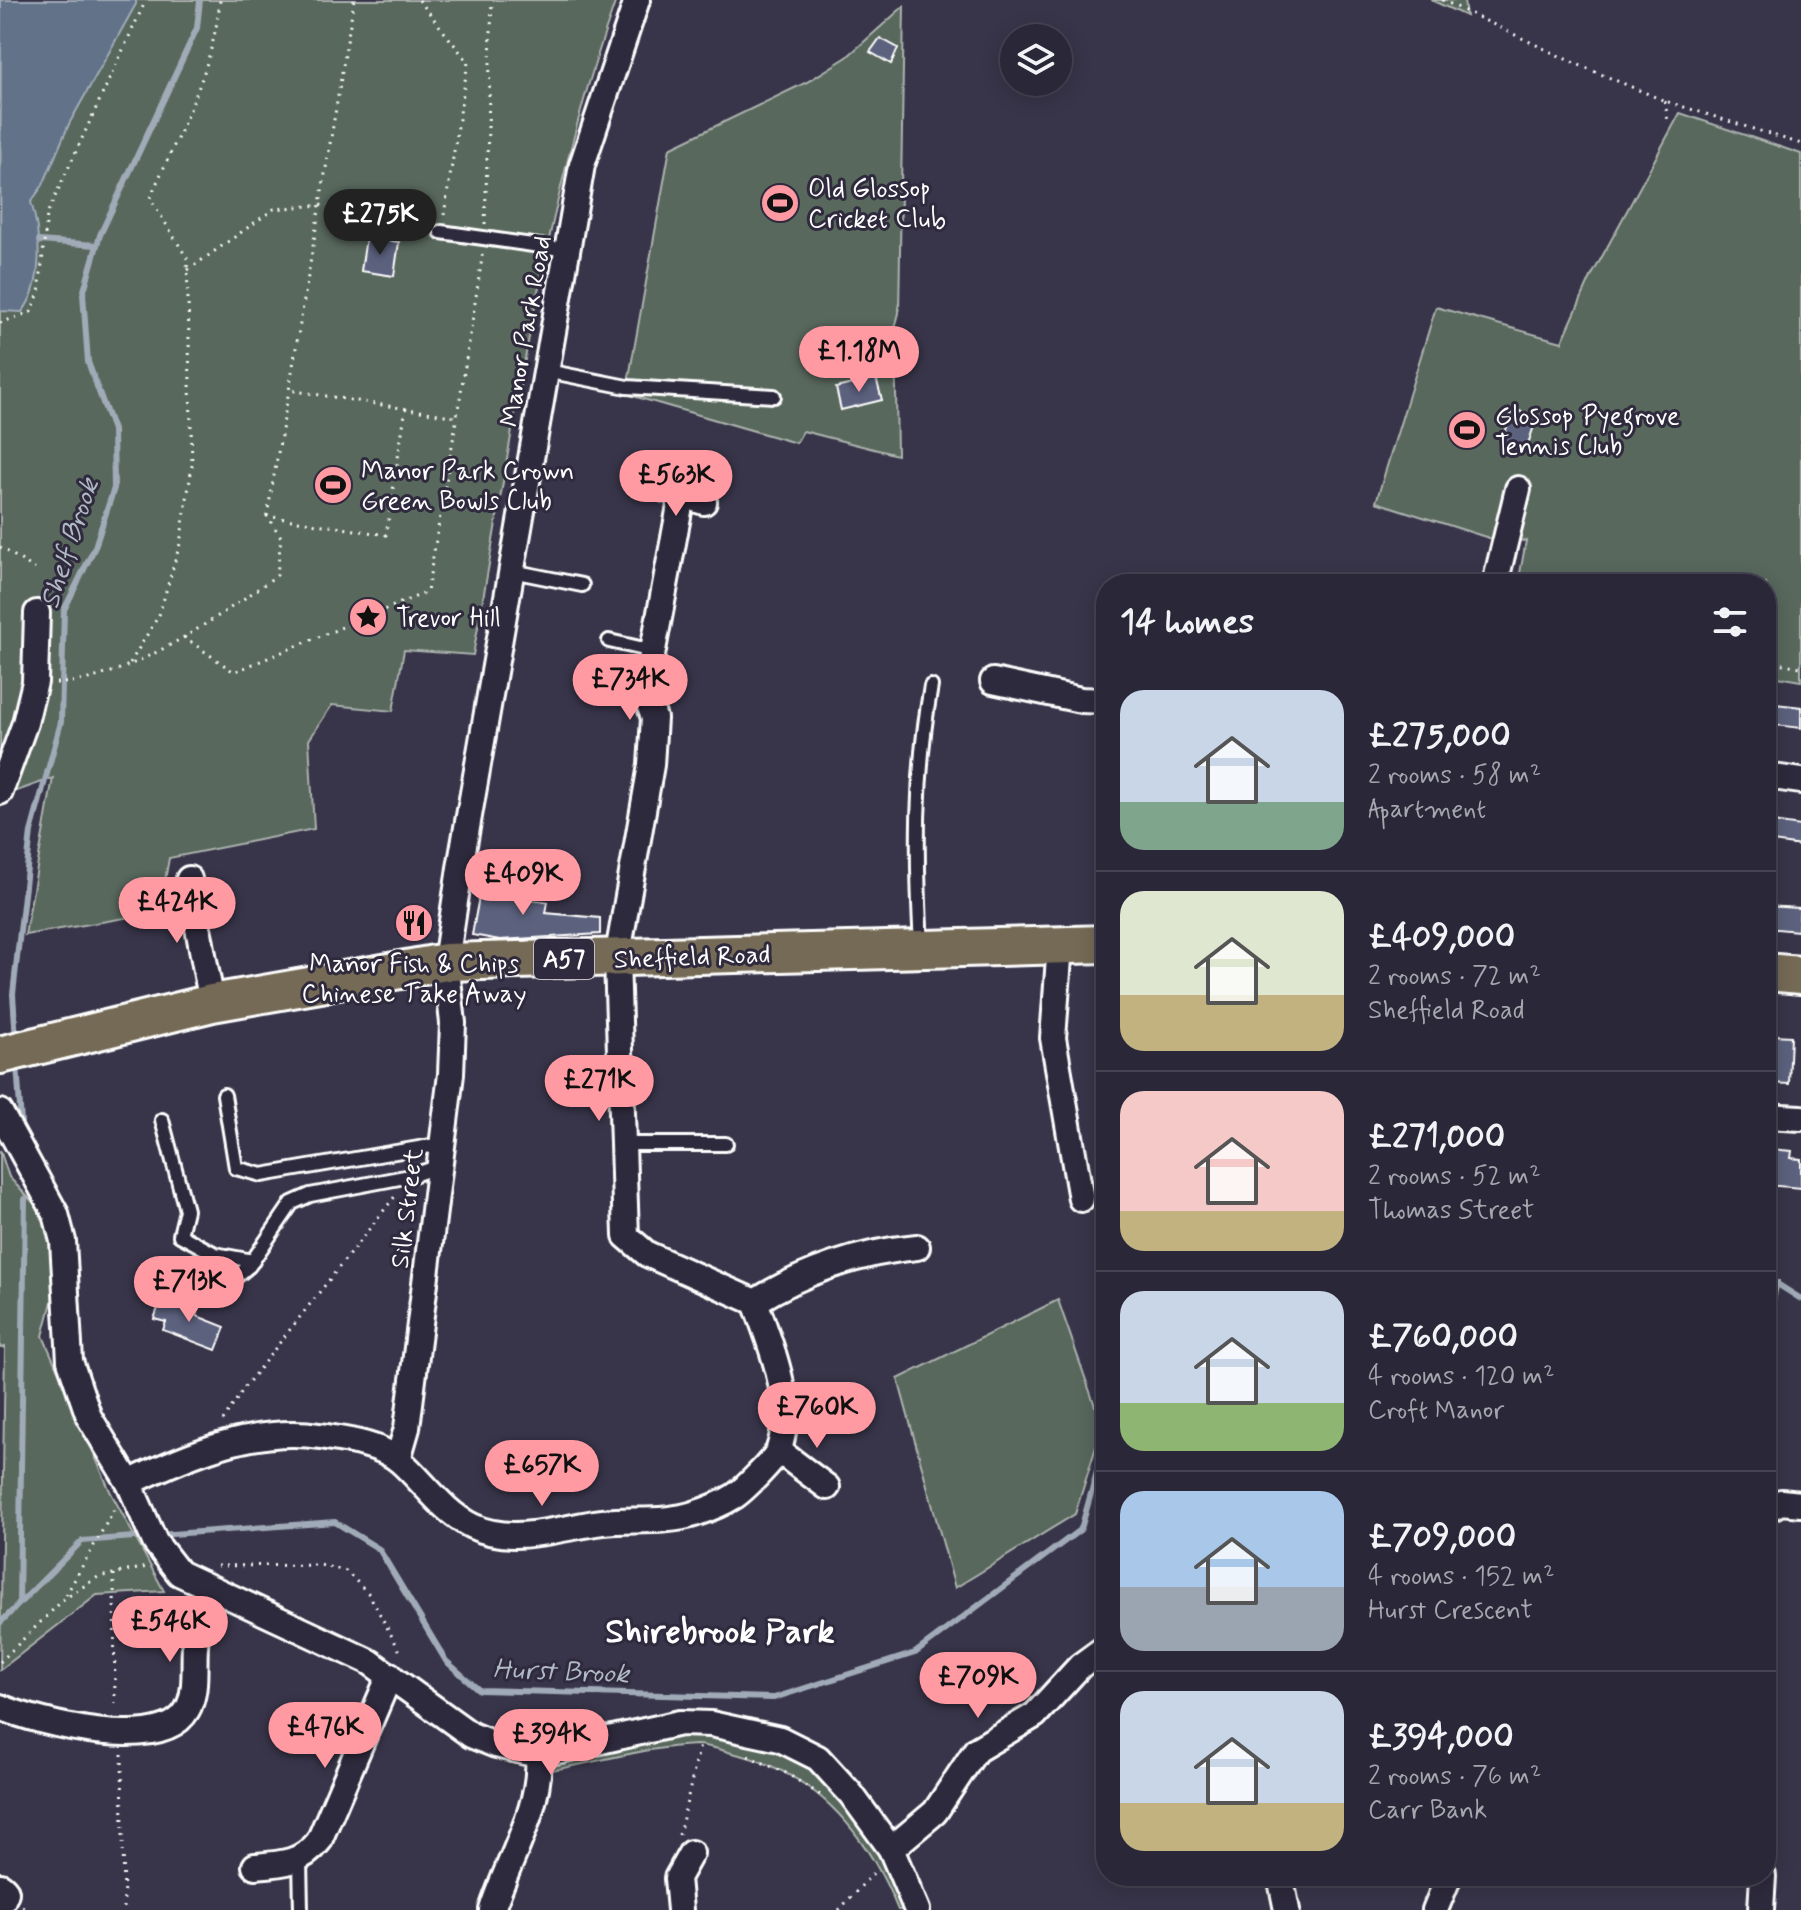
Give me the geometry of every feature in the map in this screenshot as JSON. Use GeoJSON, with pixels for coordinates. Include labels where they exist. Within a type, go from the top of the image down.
{"type":"FeatureCollection","features":[{"type":"Feature","properties":{"kind":"main road","name":"Sheffield Road"},"geometry":{"type":"LineString","coordinates":[[12,1052],[212,1003],[446,962],[1096,944]]}},
{"type":"Feature","properties":{"kind":"main road"},"geometry":{"type":"LineString","coordinates":[[1776,973],[1801,975]]}},
{"type":"Feature","properties":{"kind":"street","name":"Manor Park Road"},"geometry":{"type":"LineString","coordinates":[[446,962],[586,150],[637,0]]}},
{"type":"Feature","properties":{"kind":"street"},"geometry":{"type":"LineString","coordinates":[[1497,574],[1518,489]]}},
{"type":"Feature","properties":{"kind":"street"},"geometry":{"type":"LineString","coordinates":[[129,1483],[204,1451],[269,1436],[316,1435],[362,1444],[398,1459],[432,1496],[472,1526],[514,1536],[602,1522],[691,1515],[734,1497],[779,1451],[782,1418],[779,1376],[755,1302],[647,1254],[626,1236],[617,959],[651,765],[654,718],[645,693],[683,495]]}},
{"type":"Feature","properties":{"kind":"street"},"geometry":{"type":"LineString","coordinates":[[0,792],[25,723],[35,682],[37,613]]}},
{"type":"Feature","properties":{"kind":"street"},"geometry":{"type":"LineString","coordinates":[[993,681],[1028,676],[1081,700],[1096,701]]}},
{"type":"Feature","properties":{"kind":"street"},"geometry":{"type":"LineString","coordinates":[[1776,777],[1801,781]]}},
{"type":"Feature","properties":{"kind":"street"},"geometry":{"type":"LineString","coordinates":[[189,879],[212,1003]]}},
{"type":"Feature","properties":{"kind":"street"},"geometry":{"type":"LineString","coordinates":[[1060,945],[1053,1038],[1081,1199]]}},
{"type":"Feature","properties":{"kind":"street","name":"Silk Street"},"geometry":{"type":"LineString","coordinates":[[398,1459],[407,1428],[451,1074],[453,1023],[446,962]]}},
{"type":"Feature","properties":{"kind":"street"},"geometry":{"type":"LineString","coordinates":[[0,1112],[56,1214],[63,1241],[70,1361],[89,1417],[129,1483],[150,1532],[179,1573],[370,1662],[471,1735],[538,1755],[680,1723],[711,1724],[780,1739],[818,1758],[851,1794],[891,1849],[917,1910]]}},
{"type":"Feature","properties":{"kind":"street"},"geometry":{"type":"LineString","coordinates":[[1776,1117],[1801,1118]]}},
{"type":"Feature","properties":{"kind":"street"},"geometry":{"type":"LineString","coordinates":[[755,1302],[788,1281],[887,1250],[917,1247]]}},
{"type":"Feature","properties":{"kind":"street"},"geometry":{"type":"LineString","coordinates":[[779,1451],[827,1487]]}},
{"type":"Feature","properties":{"kind":"street"},"geometry":{"type":"LineString","coordinates":[[1776,1505],[1781,1502],[1801,1504]]}},
{"type":"Feature","properties":{"kind":"street"},"geometry":{"type":"LineString","coordinates":[[0,1707],[60,1726],[118,1732],[170,1728],[188,1710],[196,1638],[208,1588]]}},
{"type":"Feature","properties":{"kind":"street"},"geometry":{"type":"LineString","coordinates":[[891,1849],[935,1812],[976,1750],[1035,1715],[1080,1666],[1096,1654]]}},
{"type":"Feature","properties":{"kind":"street"},"geometry":{"type":"LineString","coordinates":[[255,1866],[308,1856],[319,1841],[390,1675]]}},
{"type":"Feature","properties":{"kind":"street"},"geometry":{"type":"LineString","coordinates":[[492,1910],[528,1813],[540,1772],[538,1755]]}},
{"type":"Feature","properties":{"kind":"street"},"geometry":{"type":"LineString","coordinates":[[680,1910],[677,1878],[691,1853]]}},
{"type":"Feature","properties":{"kind":"street"},"geometry":{"type":"LineString","coordinates":[[1282,1886],[1287,1910]]}},
{"type":"Feature","properties":{"kind":"street"},"geometry":{"type":"LineString","coordinates":[[1435,1910],[1445,1886]]}},
{"type":"Feature","properties":{"kind":"street"},"geometry":{"type":"LineString","coordinates":[[1761,1910],[1762,1886]]}},
{"type":"Feature","properties":{"kind":"street"},"geometry":{"type":"LineString","coordinates":[[0,1889],[0,1899]]}},
{"type":"Feature","properties":{"kind":"lane"},"geometry":{"type":"LineString","coordinates":[[441,232],[568,250]]}},
{"type":"Feature","properties":{"kind":"lane"},"geometry":{"type":"LineString","coordinates":[[547,371],[627,387],[665,386],[774,396]]}},
{"type":"Feature","properties":{"kind":"lane"},"geometry":{"type":"LineString","coordinates":[[512,571],[582,585]]}},
{"type":"Feature","properties":{"kind":"lane"},"geometry":{"type":"LineString","coordinates":[[609,641],[653,651]]}},
{"type":"Feature","properties":{"kind":"lane"},"geometry":{"type":"LineString","coordinates":[[921,949],[915,846],[917,785],[931,686]]}},
{"type":"Feature","properties":{"kind":"lane"},"geometry":{"type":"LineString","coordinates":[[224,1095],[236,1168],[262,1175],[441,1155]]}},
{"type":"Feature","properties":{"kind":"lane"},"geometry":{"type":"LineString","coordinates":[[162,1120],[186,1210],[180,1235],[215,1254],[253,1261]]}},
{"type":"Feature","properties":{"kind":"lane"},"geometry":{"type":"LineString","coordinates":[[624,1144],[726,1144]]}},
{"type":"Feature","properties":{"kind":"lane"},"geometry":{"type":"LineString","coordinates":[[220,1290],[253,1261],[292,1203],[310,1195],[410,1176],[441,1155]]}},
{"type":"Feature","properties":{"kind":"lane"},"geometry":{"type":"LineString","coordinates":[[300,1859],[301,1910]]}},
{"type":"Feature","properties":{"kind":"path"},"geometry":{"type":"LineString","coordinates":[[0,323],[31,312],[39,293],[47,214],[146,0]]}},
{"type":"Feature","properties":{"kind":"path"},"geometry":{"type":"LineString","coordinates":[[130,663],[159,615],[180,544],[192,466],[187,258],[150,198],[202,83],[217,34],[220,0]]}},
{"type":"Feature","properties":{"kind":"path"},"geometry":{"type":"LineString","coordinates":[[46,683],[71,683],[130,663],[204,628],[277,575],[281,537],[267,516],[354,0]]}},
{"type":"Feature","properties":{"kind":"path"},"geometry":{"type":"LineString","coordinates":[[188,270],[274,209],[320,205],[441,232],[468,62],[419,0]]}},
{"type":"Feature","properties":{"kind":"path"},"geometry":{"type":"LineString","coordinates":[[184,637],[234,672],[427,592],[485,238],[492,0]]}},
{"type":"Feature","properties":{"kind":"path"},"geometry":{"type":"LineString","coordinates":[[1442,0],[1572,62],[1665,101],[1801,144]]}},
{"type":"Feature","properties":{"kind":"path"},"geometry":{"type":"LineString","coordinates":[[1665,101],[1668,122]]}},
{"type":"Feature","properties":{"kind":"path"},"geometry":{"type":"LineString","coordinates":[[289,390],[457,417]]}},
{"type":"Feature","properties":{"kind":"path"},"geometry":{"type":"LineString","coordinates":[[267,516],[386,535],[406,407]]}},
{"type":"Feature","properties":{"kind":"path"},"geometry":{"type":"LineString","coordinates":[[0,547],[35,569]]}},
{"type":"Feature","properties":{"kind":"path"},"geometry":{"type":"LineString","coordinates":[[1776,663],[1801,667]]}},
{"type":"Feature","properties":{"kind":"path"},"geometry":{"type":"LineString","coordinates":[[204,1451],[244,1388],[410,1176]]}},
{"type":"Feature","properties":{"kind":"path"},"geometry":{"type":"LineString","coordinates":[[64,1599],[107,1523]]}},
{"type":"Feature","properties":{"kind":"path"},"geometry":{"type":"LineString","coordinates":[[179,1573],[225,1565],[320,1565],[346,1571],[369,1594],[404,1660],[390,1675]]}},
{"type":"Feature","properties":{"kind":"path"},"geometry":{"type":"LineString","coordinates":[[0,1662],[64,1599],[98,1577],[114,1574],[124,1910]]}},
{"type":"Feature","properties":{"kind":"path"},"geometry":{"type":"LineString","coordinates":[[691,1853],[678,1843],[700,1745]]}},
{"type":"Feature","properties":{"kind":"path"},"geometry":{"type":"LineString","coordinates":[[688,1746],[712,1748]]}},
{"type":"Feature","properties":{"kind":"path"},"geometry":{"type":"LineString","coordinates":[[736,1753],[786,1773],[823,1797]]}},
{"type":"Feature","properties":{"kind":"path"},"geometry":{"type":"LineString","coordinates":[[839,1910],[880,1867],[884,1877]]}},
{"type":"Feature","properties":{"kind":"green space"},"geometry":{"type":"Polygon","coordinates":[[[0,0],[616,0],[590,79],[548,242],[473,655],[404,650],[393,711],[332,705],[309,740],[314,829],[169,858],[164,886],[128,893],[131,917],[25,935],[53,778],[0,797],[0,0]]]}},
{"type":"Feature","properties":{"kind":"green space"},"geometry":{"type":"Polygon","coordinates":[[[1431,0],[1464,0],[1466,16],[1431,0]]]}},
{"type":"Feature","properties":{"kind":"green space","name":"Old Glossop Cricket Club"},"geometry":{"type":"Polygon","coordinates":[[[904,6],[899,313],[895,328],[897,455],[803,431],[796,443],[626,394],[670,148],[807,82],[847,57],[904,6]]]}},
{"type":"Feature","properties":{"kind":"green space"},"geometry":{"type":"Polygon","coordinates":[[[1680,113],[1801,154],[1801,681],[1776,677],[1776,574],[1520,574],[1526,541],[1489,538],[1376,502],[1436,307],[1562,342],[1591,277],[1680,113]]]}},
{"type":"Feature","properties":{"kind":"green space"},"geometry":{"type":"Polygon","coordinates":[[[0,1150],[9,1177],[42,1212],[58,1257],[53,1298],[43,1336],[110,1491],[164,1591],[97,1595],[0,1670],[5,1347],[0,1348],[0,1150]]]}},
{"type":"Feature","properties":{"kind":"green space"},"geometry":{"type":"Polygon","coordinates":[[[1058,1300],[1096,1406],[1096,1447],[1075,1514],[955,1588],[898,1379],[1058,1300]]]}},
{"type":"Feature","properties":{"kind":"green space"},"geometry":{"type":"Polygon","coordinates":[[[680,1723],[818,1758],[917,1910],[898,1910],[871,1856],[835,1810],[789,1775],[762,1762],[696,1745],[638,1752],[540,1772],[555,1752],[680,1723]]]}},
{"type":"Feature","properties":{"kind":"water"},"geometry":{"type":"Polygon","coordinates":[[[1,0],[136,0],[69,124],[43,185],[31,202],[37,229],[37,274],[29,301],[22,312],[0,311],[1,0]]]}},
{"type":"Feature","properties":{"kind":"building"},"geometry":{"type":"Polygon","coordinates":[[[880,38],[898,48],[891,64],[870,52],[880,38]]]}},
{"type":"Feature","properties":{"kind":"building"},"geometry":{"type":"Polygon","coordinates":[[[366,238],[399,242],[394,276],[361,271],[366,238]]]}},
{"type":"Feature","properties":{"kind":"building"},"geometry":{"type":"Polygon","coordinates":[[[876,378],[882,400],[841,410],[836,388],[876,378]]]}},
{"type":"Feature","properties":{"kind":"building"},"geometry":{"type":"Polygon","coordinates":[[[1513,409],[1537,417],[1526,450],[1502,442],[1513,409]]]}},
{"type":"Feature","properties":{"kind":"building"},"geometry":{"type":"Polygon","coordinates":[[[1776,704],[1801,707],[1801,728],[1776,725],[1776,704]]]}},
{"type":"Feature","properties":{"kind":"building"},"geometry":{"type":"Polygon","coordinates":[[[1776,822],[1801,826],[1801,846],[1776,842],[1776,822]]]}},
{"type":"Feature","properties":{"kind":"building"},"geometry":{"type":"Polygon","coordinates":[[[483,875],[506,879],[503,897],[548,902],[546,913],[600,918],[600,934],[500,940],[472,935],[483,875]]]}},
{"type":"Feature","properties":{"kind":"building"},"geometry":{"type":"Polygon","coordinates":[[[1776,907],[1800,908],[1798,931],[1776,929],[1776,907]]]}},
{"type":"Feature","properties":{"kind":"building"},"geometry":{"type":"Polygon","coordinates":[[[1776,1035],[1791,1036],[1789,1084],[1776,1083],[1776,1035]]]}},
{"type":"Feature","properties":{"kind":"building"},"geometry":{"type":"Polygon","coordinates":[[[1776,1150],[1792,1151],[1791,1158],[1801,1159],[1801,1188],[1776,1186],[1776,1150]]]}},
{"type":"Feature","properties":{"kind":"building"},"geometry":{"type":"Polygon","coordinates":[[[162,1297],[199,1310],[197,1316],[225,1327],[216,1350],[163,1330],[166,1322],[154,1319],[162,1297]]]}},
{"type":"Feature","properties":{"kind":"waterway","name":"Shelf Brook"},"geometry":{"type":"LineString","coordinates":[[16,1040],[13,994],[31,832],[61,722],[64,610],[95,547],[114,488],[113,430],[88,362],[83,294],[100,235],[197,28],[200,0]]}},
{"type":"Feature","properties":{"kind":"waterway"},"geometry":{"type":"LineString","coordinates":[[39,241],[96,245]]}},
{"type":"Feature","properties":{"kind":"waterway","name":"Shelf Brook"},"geometry":{"type":"LineString","coordinates":[[17,1064],[21,1123]]}},
{"type":"Feature","properties":{"kind":"waterway","name":"Shelf Brook"},"geometry":{"type":"LineString","coordinates":[[19,1603],[25,1199]]}},
{"type":"Feature","properties":{"kind":"waterway","name":"Hurst Brook"},"geometry":{"type":"LineString","coordinates":[[1776,1283],[1801,1299]]}},
{"type":"Feature","properties":{"kind":"waterway","name":"Hurst Brook"},"geometry":{"type":"LineString","coordinates":[[158,1535],[335,1522],[379,1549],[446,1661],[479,1690],[774,1698],[915,1653],[1081,1529],[1096,1475]]}},
{"type":"Feature","properties":{"kind":"waterway","name":"Hurst Brook"},"geometry":{"type":"LineString","coordinates":[[0,1623],[82,1541],[147,1536]]}},
{"type":"Feature","properties":{"kind":"place","name":"Old Glossop Cricket Club"},"geometry":{"type":"Point","coordinates":[780,203]}},
{"type":"Feature","properties":{"kind":"place","name":"Glossop Pyegrove Tennis Club"},"geometry":{"type":"Point","coordinates":[1467,430]}},
{"type":"Feature","properties":{"kind":"place","name":"Manor Park Crown Green Bowls Club"},"geometry":{"type":"Point","coordinates":[333,485]}},
{"type":"Feature","properties":{"kind":"place","name":"Trevor Hill"},"geometry":{"type":"Point","coordinates":[368,617]}},
{"type":"Feature","properties":{"kind":"place","name":"Manor Fish & Chips Chinese Take Away"},"geometry":{"type":"Point","coordinates":[414,923]}},
{"type":"Feature","properties":{"kind":"district","name":"Shirebrook Park"},"geometry":{"type":"Point","coordinates":[720,1630]}}]}
